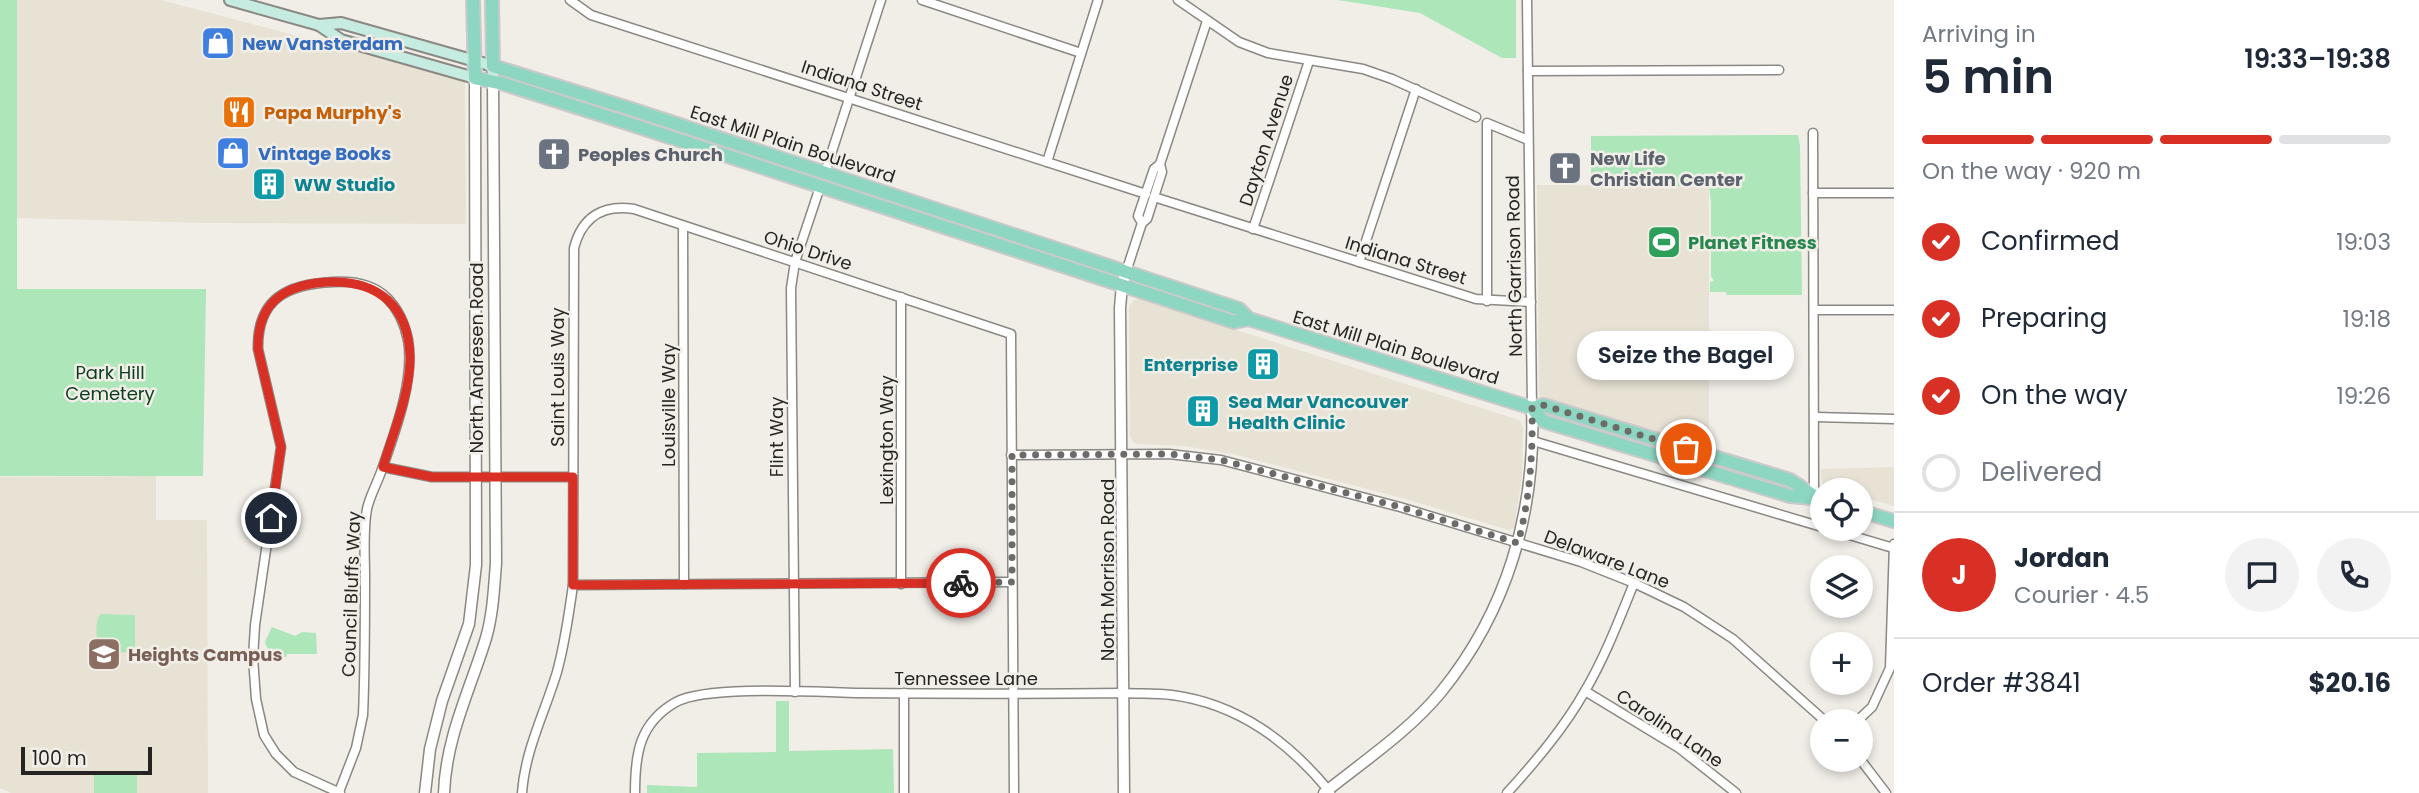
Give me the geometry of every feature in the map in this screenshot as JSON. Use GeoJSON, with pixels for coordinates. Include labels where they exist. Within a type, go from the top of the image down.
{"type":"FeatureCollection","features":[{"type":"Feature","properties":{"kind":"main road","name":"East Mill Plain Boulevard"},"geometry":{"type":"LineString","coordinates":[[230,0],[319,25],[341,40],[630,124],[1234,322],[1249,319]]}},
{"type":"Feature","properties":{"kind":"main road","name":"North Andresen Road"},"geometry":{"type":"LineString","coordinates":[[473,0],[475,78]]}},
{"type":"Feature","properties":{"kind":"main road","name":"North Andresen Road"},"geometry":{"type":"LineString","coordinates":[[492,0],[493,82]]}},
{"type":"Feature","properties":{"kind":"main road","name":"East Mill Plain Boulevard"},"geometry":{"type":"LineString","coordinates":[[319,25],[341,23],[475,60],[1239,309],[1249,319],[1532,408],[1543,405],[1790,480],[1810,493]]}},
{"type":"Feature","properties":{"kind":"main road"},"geometry":{"type":"LineString","coordinates":[[1873,515],[1894,521]]}},
{"type":"Feature","properties":{"kind":"street","name":"Indiana Street"},"geometry":{"type":"LineString","coordinates":[[570,0],[591,15],[1253,229],[1487,301],[1531,302]]}},
{"type":"Feature","properties":{"kind":"street"},"geometry":{"type":"LineString","coordinates":[[825,173],[881,0]]}},
{"type":"Feature","properties":{"kind":"street"},"geometry":{"type":"LineString","coordinates":[[922,0],[1082,52]]}},
{"type":"Feature","properties":{"kind":"street"},"geometry":{"type":"LineString","coordinates":[[1047,162],[1098,0]]}},
{"type":"Feature","properties":{"kind":"street"},"geometry":{"type":"LineString","coordinates":[[1178,0],[1239,42],[1268,53],[1363,69],[1416,89],[1476,117]]}},
{"type":"Feature","properties":{"kind":"street","name":"North Garrison Road"},"geometry":{"type":"LineString","coordinates":[[1328,792],[1409,724],[1440,693],[1486,625],[1501,594],[1526,512],[1533,441],[1527,0]]}},
{"type":"Feature","properties":{"kind":"street","name":"North Morrison Road"},"geometry":{"type":"LineString","coordinates":[[1124,793],[1122,285],[1142,223],[1138,216],[1150,195],[1154,169],[1160,164],[1207,21]]}},
{"type":"Feature","properties":{"kind":"street","name":"Dayton Avenue"},"geometry":{"type":"LineString","coordinates":[[1253,229],[1310,61]]}},
{"type":"Feature","properties":{"kind":"street"},"geometry":{"type":"LineString","coordinates":[[1528,71],[1779,70]]}},
{"type":"Feature","properties":{"kind":"street","name":"North Andresen Road"},"geometry":{"type":"LineString","coordinates":[[425,793],[434,729],[462,648],[474,592],[475,78]]}},
{"type":"Feature","properties":{"kind":"street","name":"North Andresen Road"},"geometry":{"type":"LineString","coordinates":[[443,793],[454,728],[486,636],[494,597],[493,82]]}},
{"type":"Feature","properties":{"kind":"street"},"geometry":{"type":"LineString","coordinates":[[1359,262],[1416,89]]}},
{"type":"Feature","properties":{"kind":"street"},"geometry":{"type":"LineString","coordinates":[[1487,301],[1487,123],[1528,140]]}},
{"type":"Feature","properties":{"kind":"street"},"geometry":{"type":"LineString","coordinates":[[1813,133],[1817,478]]}},
{"type":"Feature","properties":{"kind":"street","name":"Flint Way"},"geometry":{"type":"LineString","coordinates":[[795,692],[791,288],[795,262],[820,187]]}},
{"type":"Feature","properties":{"kind":"street"},"geometry":{"type":"LineString","coordinates":[[1813,193],[1894,193]]}},
{"type":"Feature","properties":{"kind":"street","name":"Ohio Drive"},"geometry":{"type":"LineString","coordinates":[[595,214],[607,208],[621,207],[1011,334],[1012,455]]}},
{"type":"Feature","properties":{"kind":"street","name":"Saint Louis Way"},"geometry":{"type":"LineString","coordinates":[[522,793],[526,760],[564,641],[573,585],[574,248],[577,234],[584,223],[595,214]]}},
{"type":"Feature","properties":{"kind":"street","name":"Louisville Way"},"geometry":{"type":"LineString","coordinates":[[683,226],[684,584]]}},
{"type":"Feature","properties":{"kind":"street","name":"Council Bluffs Way"},"geometry":{"type":"LineString","coordinates":[[348,281],[367,285],[387,297],[402,319],[410,359],[407,383],[383,467],[367,508],[363,715],[356,748],[340,793],[294,772],[276,754],[264,735],[256,699],[253,658],[255,625],[281,447],[258,349],[258,334],[263,315],[274,300],[289,288],[312,283],[348,281]]}},
{"type":"Feature","properties":{"kind":"street","name":"Lexington Way"},"geometry":{"type":"LineString","coordinates":[[901,297],[901,584]]}},
{"type":"Feature","properties":{"kind":"street"},"geometry":{"type":"LineString","coordinates":[[1815,310],[1894,310]]}},
{"type":"Feature","properties":{"kind":"street"},"geometry":{"type":"LineString","coordinates":[[1815,417],[1894,419]]}},
{"type":"Feature","properties":{"kind":"street"},"geometry":{"type":"LineString","coordinates":[[1533,441],[1810,524]]}},
{"type":"Feature","properties":{"kind":"street"},"geometry":{"type":"LineString","coordinates":[[1012,455],[1014,793]]}},
{"type":"Feature","properties":{"kind":"street","name":"Delaware Lane"},"geometry":{"type":"LineString","coordinates":[[1012,455],[1192,455],[1221,460],[1400,507],[1581,562],[1684,607],[1734,639],[1812,709]]}},
{"type":"Feature","properties":{"kind":"street"},"geometry":{"type":"LineString","coordinates":[[383,467],[432,477],[573,477]]}},
{"type":"Feature","properties":{"kind":"street"},"geometry":{"type":"LineString","coordinates":[[1870,709],[1890,668],[1892,649],[1893,546],[1873,541]]}},
{"type":"Feature","properties":{"kind":"street"},"geometry":{"type":"LineString","coordinates":[[573,585],[1012,582]]}},
{"type":"Feature","properties":{"kind":"street"},"geometry":{"type":"LineString","coordinates":[[1507,793],[1557,734],[1585,691],[1609,644],[1634,583]]}},
{"type":"Feature","properties":{"kind":"street","name":"Carolina Lane"},"geometry":{"type":"LineString","coordinates":[[1585,691],[1679,748],[1736,793]]}},
{"type":"Feature","properties":{"kind":"street","name":"Tennessee Lane"},"geometry":{"type":"LineString","coordinates":[[635,793],[635,766],[648,725],[678,701],[695,695],[719,693],[795,692],[1170,694],[1223,707],[1262,727],[1285,744],[1328,792]]}},
{"type":"Feature","properties":{"kind":"street"},"geometry":{"type":"LineString","coordinates":[[904,693],[904,793]]}},
{"type":"Feature","properties":{"kind":"street"},"geometry":{"type":"LineString","coordinates":[[1870,772],[1886,793]]}},
{"type":"Feature","properties":{"kind":"shaded area"},"geometry":{"type":"Polygon","coordinates":[[[17,0],[161,0],[465,80],[466,224],[208,223],[17,218],[17,0]]]}},
{"type":"Feature","properties":{"kind":"shaded area"},"geometry":{"type":"Polygon","coordinates":[[[1537,185],[1709,186],[1709,450],[1542,399],[1539,394],[1537,185]]]}},
{"type":"Feature","properties":{"kind":"shaded area"},"geometry":{"type":"Polygon","coordinates":[[[1139,299],[1519,420],[1523,427],[1522,477],[1514,528],[1509,530],[1402,498],[1233,454],[1184,446],[1135,444],[1130,437],[1129,306],[1139,299]]]}},
{"type":"Feature","properties":{"kind":"shaded area"},"geometry":{"type":"Polygon","coordinates":[[[1894,467],[1894,506],[1873,500],[1873,478],[1821,478],[1821,469],[1894,467]]]}},
{"type":"Feature","properties":{"kind":"shaded area","name":"Heights Campus"},"geometry":{"type":"Polygon","coordinates":[[[156,476],[156,520],[207,520],[208,793],[11,793],[0,788],[0,477],[156,476]]]}},
{"type":"Feature","properties":{"kind":"green space","name":"Park Hill Cemetery"},"geometry":{"type":"Polygon","coordinates":[[[0,0],[17,0],[17,289],[206,289],[203,476],[0,476],[0,0]]]}},
{"type":"Feature","properties":{"kind":"green space"},"geometry":{"type":"Polygon","coordinates":[[[1338,0],[1516,0],[1516,58],[1502,58],[1420,13],[1338,0]]]}},
{"type":"Feature","properties":{"kind":"green space"},"geometry":{"type":"Polygon","coordinates":[[[1798,135],[1802,295],[1727,295],[1726,292],[1710,292],[1710,282],[1714,281],[1711,276],[1709,186],[1591,186],[1591,136],[1798,135]]]}},
{"type":"Feature","properties":{"kind":"green space"},"geometry":{"type":"Polygon","coordinates":[[[101,614],[135,615],[135,652],[107,653],[100,649],[96,630],[101,614]]]}},
{"type":"Feature","properties":{"kind":"green space"},"geometry":{"type":"Polygon","coordinates":[[[272,627],[295,636],[302,632],[316,633],[317,654],[287,654],[286,657],[270,655],[265,642],[272,627]]]}},
{"type":"Feature","properties":{"kind":"green space"},"geometry":{"type":"Polygon","coordinates":[[[776,701],[789,701],[789,751],[893,749],[894,793],[647,793],[647,785],[697,787],[697,753],[776,752],[776,701]]]}},
{"type":"Feature","properties":{"kind":"green space"},"geometry":{"type":"Polygon","coordinates":[[[94,772],[137,772],[137,793],[94,793],[94,772]]]}},
{"type":"Feature","properties":{"kind":"way so far"},"geometry":{"type":"LineString","coordinates":[[961,583],[1012,582],[1012,455],[1170,454],[1221,460],[1400,507],[1518,543],[1530,486],[1532,408],[1543,405],[1686,449]]}},
{"type":"Feature","properties":{"kind":"place","name":"New Vansterdam"},"geometry":{"type":"Point","coordinates":[218,43]}},
{"type":"Feature","properties":{"kind":"place","name":"Papa Murphy's"},"geometry":{"type":"Point","coordinates":[239,112]}},
{"type":"Feature","properties":{"kind":"place","name":"Vintage Books"},"geometry":{"type":"Point","coordinates":[233,153]}},
{"type":"Feature","properties":{"kind":"place","name":"Peoples Church"},"geometry":{"type":"Point","coordinates":[554,154]}},
{"type":"Feature","properties":{"kind":"place","name":"New Life Christian Center"},"geometry":{"type":"Point","coordinates":[1565,168]}},
{"type":"Feature","properties":{"kind":"place","name":"WW Studio"},"geometry":{"type":"Point","coordinates":[269,184]}},
{"type":"Feature","properties":{"kind":"place","name":"Planet Fitness"},"geometry":{"type":"Point","coordinates":[1664,242]}},
{"type":"Feature","properties":{"kind":"place","name":"Enterprise"},"geometry":{"type":"Point","coordinates":[1263,364]}},
{"type":"Feature","properties":{"kind":"place","name":"Sea Mar Vancouver Health Clinic"},"geometry":{"type":"Point","coordinates":[1203,411]}},
{"type":"Feature","properties":{"kind":"place","name":"Seize the Bagel"},"geometry":{"type":"Point","coordinates":[1686,449]}},
{"type":"Feature","properties":{"kind":"place","name":"Heights Campus"},"geometry":{"type":"Point","coordinates":[104,654]}},
{"type":"Feature","properties":{"kind":"route"},"geometry":{"type":"LineString","coordinates":[[271,518],[281,447],[258,349],[258,334],[263,315],[274,300],[289,288],[312,283],[348,281],[367,285],[387,297],[402,319],[408,340],[410,359],[407,383],[383,467],[432,477],[573,477],[573,585],[961,583]]}}]}
